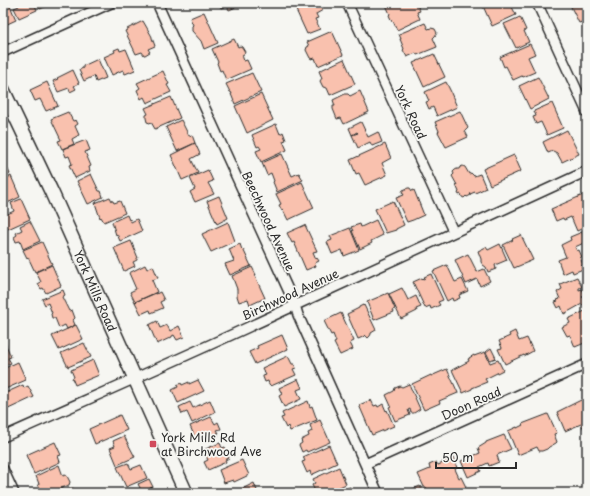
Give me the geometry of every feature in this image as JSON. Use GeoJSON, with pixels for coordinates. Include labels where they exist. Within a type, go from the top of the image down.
{"type":"FeatureCollection","features":[{"type":"Feature","properties":{"kind":"main road","name":"York Mills Road"},"geometry":{"type":"LineString","coordinates":[[3,90],[52,193],[186,493]]}},
{"type":"Feature","properties":{"kind":"street"},"geometry":{"type":"LineString","coordinates":[[3,52],[111,3]]}},
{"type":"Feature","properties":{"kind":"street","name":"Beechwood Avenue"},"geometry":{"type":"LineString","coordinates":[[157,3],[295,305],[298,315],[378,493]]}},
{"type":"Feature","properties":{"kind":"street","name":"York Road"},"geometry":{"type":"LineString","coordinates":[[347,3],[454,231]]}},
{"type":"Feature","properties":{"kind":"street"},"geometry":{"type":"LineString","coordinates":[[537,3],[587,112]]}},
{"type":"Feature","properties":{"kind":"street","name":"Birchwood Avenue"},"geometry":{"type":"LineString","coordinates":[[3,437],[295,305],[454,231],[587,172]]}},
{"type":"Feature","properties":{"kind":"street","name":"Doon Road"},"geometry":{"type":"LineString","coordinates":[[365,464],[587,364]]}},
{"type":"Feature","properties":{"kind":"street"},"geometry":{"type":"LineString","coordinates":[[3,469],[14,493]]}},
{"type":"Feature","properties":{"kind":"building"},"geometry":{"type":"Polygon","coordinates":[[[3,3],[9,3],[16,20],[3,26],[3,3]]]}},
{"type":"Feature","properties":{"kind":"building"},"geometry":{"type":"Polygon","coordinates":[[[18,3],[34,3],[37,10],[19,18],[14,8],[19,6],[18,3]]]}},
{"type":"Feature","properties":{"kind":"building"},"geometry":{"type":"Polygon","coordinates":[[[37,3],[54,3],[40,9],[37,3]]]}},
{"type":"Feature","properties":{"kind":"building"},"geometry":{"type":"Polygon","coordinates":[[[219,3],[234,3],[236,7],[229,10],[227,6],[221,8],[219,3]]]}},
{"type":"Feature","properties":{"kind":"building"},"geometry":{"type":"Polygon","coordinates":[[[310,3],[320,3],[323,10],[316,14],[318,18],[315,19],[320,29],[307,34],[296,10],[310,3]]]}},
{"type":"Feature","properties":{"kind":"building"},"geometry":{"type":"Polygon","coordinates":[[[391,3],[416,3],[420,11],[417,12],[420,19],[397,30],[393,21],[392,22],[386,5],[391,3]]]}},
{"type":"Feature","properties":{"kind":"building"},"geometry":{"type":"Polygon","coordinates":[[[490,3],[510,3],[516,15],[492,26],[483,6],[490,3]]]}},
{"type":"Feature","properties":{"kind":"building"},"geometry":{"type":"Polygon","coordinates":[[[570,3],[587,3],[587,20],[579,23],[570,3]]]}},
{"type":"Feature","properties":{"kind":"building"},"geometry":{"type":"Polygon","coordinates":[[[204,12],[218,43],[204,49],[201,41],[192,31],[193,25],[190,18],[204,12]]]}},
{"type":"Feature","properties":{"kind":"building"},"geometry":{"type":"Polygon","coordinates":[[[520,17],[526,30],[524,31],[529,42],[516,48],[504,24],[520,17]]]}},
{"type":"Feature","properties":{"kind":"building"},"geometry":{"type":"Polygon","coordinates":[[[143,21],[155,46],[148,49],[150,52],[145,55],[142,52],[136,54],[125,31],[143,21]]]}},
{"type":"Feature","properties":{"kind":"building"},"geometry":{"type":"Polygon","coordinates":[[[425,23],[428,29],[435,29],[437,33],[433,38],[437,47],[417,55],[416,53],[407,57],[403,50],[404,49],[399,34],[425,23]]]}},
{"type":"Feature","properties":{"kind":"building"},"geometry":{"type":"Polygon","coordinates":[[[332,31],[343,55],[318,66],[315,58],[310,58],[306,50],[309,46],[307,42],[332,31]]]}},
{"type":"Feature","properties":{"kind":"building"},"geometry":{"type":"Polygon","coordinates":[[[234,39],[238,47],[242,47],[245,52],[242,55],[244,61],[247,60],[251,69],[226,80],[222,70],[220,71],[212,49],[234,39]]]}},
{"type":"Feature","properties":{"kind":"building"},"geometry":{"type":"Polygon","coordinates":[[[530,44],[535,54],[528,57],[535,72],[513,80],[506,66],[504,67],[500,57],[530,44]]]}},
{"type":"Feature","properties":{"kind":"building"},"geometry":{"type":"Polygon","coordinates":[[[119,48],[120,51],[126,49],[135,70],[125,74],[123,70],[112,75],[104,57],[115,52],[114,50],[119,48]]]}},
{"type":"Feature","properties":{"kind":"building"},"geometry":{"type":"Polygon","coordinates":[[[434,54],[445,77],[424,87],[413,63],[434,54]]]}},
{"type":"Feature","properties":{"kind":"building"},"geometry":{"type":"Polygon","coordinates":[[[98,59],[106,78],[96,82],[94,76],[84,81],[79,70],[83,68],[83,66],[98,59]]]}},
{"type":"Feature","properties":{"kind":"building"},"geometry":{"type":"Polygon","coordinates":[[[344,59],[355,84],[330,95],[327,88],[323,87],[320,81],[322,78],[319,71],[344,59]]]}},
{"type":"Feature","properties":{"kind":"building"},"geometry":{"type":"Polygon","coordinates":[[[73,70],[79,83],[74,86],[76,89],[70,92],[69,88],[58,92],[53,81],[73,70]]]}},
{"type":"Feature","properties":{"kind":"building"},"geometry":{"type":"Polygon","coordinates":[[[163,71],[169,84],[167,85],[171,92],[147,103],[144,97],[141,99],[137,90],[140,88],[137,83],[163,71]]]}},
{"type":"Feature","properties":{"kind":"building"},"geometry":{"type":"Polygon","coordinates":[[[252,73],[261,92],[235,104],[232,94],[226,84],[252,73]]]}},
{"type":"Feature","properties":{"kind":"building"},"geometry":{"type":"Polygon","coordinates":[[[538,77],[549,99],[530,109],[519,86],[538,77]]]}},
{"type":"Feature","properties":{"kind":"building"},"geometry":{"type":"Polygon","coordinates":[[[47,82],[58,106],[46,111],[40,99],[35,101],[30,90],[47,82]]]}},
{"type":"Feature","properties":{"kind":"building"},"geometry":{"type":"Polygon","coordinates":[[[446,82],[457,107],[437,116],[433,107],[429,109],[426,102],[429,101],[425,92],[446,82]]]}},
{"type":"Feature","properties":{"kind":"building"},"geometry":{"type":"Polygon","coordinates":[[[360,91],[369,112],[344,124],[341,118],[337,119],[333,109],[333,106],[335,106],[333,100],[345,94],[350,96],[360,91]]]}},
{"type":"Feature","properties":{"kind":"building"},"geometry":{"type":"Polygon","coordinates":[[[261,94],[273,120],[247,133],[235,106],[261,94]]]}},
{"type":"Feature","properties":{"kind":"building"},"geometry":{"type":"Polygon","coordinates":[[[171,97],[180,118],[155,129],[151,122],[147,122],[146,115],[148,114],[145,108],[171,97]]]}},
{"type":"Feature","properties":{"kind":"building"},"geometry":{"type":"Polygon","coordinates":[[[552,103],[563,128],[547,135],[541,122],[536,124],[533,117],[536,116],[534,111],[552,103]]]}},
{"type":"Feature","properties":{"kind":"building"},"geometry":{"type":"Polygon","coordinates":[[[460,111],[468,128],[465,131],[468,137],[446,147],[438,132],[439,131],[435,122],[460,111]]]}},
{"type":"Feature","properties":{"kind":"building"},"geometry":{"type":"Polygon","coordinates":[[[68,112],[73,121],[76,120],[78,124],[75,126],[79,135],[72,139],[74,144],[62,149],[58,141],[61,140],[51,119],[68,112]]]}},
{"type":"Feature","properties":{"kind":"building"},"geometry":{"type":"Polygon","coordinates":[[[181,120],[189,136],[192,135],[195,143],[177,151],[166,127],[181,120]]]}},
{"type":"Feature","properties":{"kind":"building"},"geometry":{"type":"Polygon","coordinates":[[[361,122],[368,137],[378,132],[382,142],[372,146],[370,142],[358,148],[352,135],[349,128],[361,122]]]}},
{"type":"Feature","properties":{"kind":"building"},"geometry":{"type":"Polygon","coordinates":[[[276,124],[280,134],[283,132],[286,140],[283,141],[287,150],[261,162],[256,151],[261,149],[259,146],[257,147],[252,135],[276,124]]]}},
{"type":"Feature","properties":{"kind":"building"},"geometry":{"type":"Polygon","coordinates":[[[567,130],[579,154],[562,162],[557,153],[553,151],[548,153],[543,142],[567,130]]]}},
{"type":"Feature","properties":{"kind":"building"},"geometry":{"type":"Polygon","coordinates":[[[86,140],[90,150],[85,152],[91,166],[89,167],[90,171],[75,178],[69,165],[72,164],[69,156],[66,157],[63,149],[86,140]]]}},
{"type":"Feature","properties":{"kind":"building"},"geometry":{"type":"Polygon","coordinates":[[[195,143],[200,154],[191,159],[198,173],[182,180],[171,155],[195,143]]]}},
{"type":"Feature","properties":{"kind":"building"},"geometry":{"type":"Polygon","coordinates":[[[385,144],[391,158],[382,163],[387,175],[365,185],[359,173],[356,174],[350,160],[385,144]]]}},
{"type":"Feature","properties":{"kind":"building"},"geometry":{"type":"Polygon","coordinates":[[[282,154],[292,176],[299,173],[303,180],[277,192],[271,173],[267,175],[262,163],[282,154]]]}},
{"type":"Feature","properties":{"kind":"building"},"geometry":{"type":"Polygon","coordinates":[[[514,155],[521,171],[490,185],[483,169],[514,155]]]}},
{"type":"Feature","properties":{"kind":"building"},"geometry":{"type":"Polygon","coordinates":[[[3,159],[10,174],[3,177],[3,159]]]}},
{"type":"Feature","properties":{"kind":"building"},"geometry":{"type":"Polygon","coordinates":[[[463,166],[469,174],[471,173],[474,176],[480,174],[486,188],[464,198],[461,194],[459,195],[457,185],[452,176],[455,170],[463,166]]]}},
{"type":"Feature","properties":{"kind":"building"},"geometry":{"type":"Polygon","coordinates":[[[208,170],[213,181],[208,183],[214,194],[195,202],[190,192],[195,189],[190,178],[208,170]]]}},
{"type":"Feature","properties":{"kind":"building"},"geometry":{"type":"Polygon","coordinates":[[[91,174],[103,197],[88,204],[77,181],[91,174]]]}},
{"type":"Feature","properties":{"kind":"building"},"geometry":{"type":"Polygon","coordinates":[[[11,176],[20,197],[3,205],[3,180],[11,176]]]}},
{"type":"Feature","properties":{"kind":"building"},"geometry":{"type":"Polygon","coordinates":[[[302,182],[314,208],[288,220],[279,205],[281,204],[276,194],[302,182]]]}},
{"type":"Feature","properties":{"kind":"building"},"geometry":{"type":"Polygon","coordinates":[[[408,188],[412,191],[414,190],[424,215],[407,222],[396,198],[404,195],[402,192],[403,190],[408,188]]]}},
{"type":"Feature","properties":{"kind":"building"},"geometry":{"type":"Polygon","coordinates":[[[583,195],[587,203],[587,226],[577,231],[571,217],[556,221],[551,209],[583,195]]]}},
{"type":"Feature","properties":{"kind":"building"},"geometry":{"type":"Polygon","coordinates":[[[219,196],[228,218],[217,224],[207,201],[219,196]]]}},
{"type":"Feature","properties":{"kind":"building"},"geometry":{"type":"Polygon","coordinates":[[[110,197],[114,203],[120,201],[125,213],[104,222],[101,217],[100,218],[95,203],[110,197]]]}},
{"type":"Feature","properties":{"kind":"building"},"geometry":{"type":"Polygon","coordinates":[[[21,199],[30,219],[8,229],[3,216],[14,211],[11,203],[21,199]]]}},
{"type":"Feature","properties":{"kind":"building"},"geometry":{"type":"Polygon","coordinates":[[[393,201],[404,225],[396,230],[386,233],[375,209],[393,201]]]}},
{"type":"Feature","properties":{"kind":"building"},"geometry":{"type":"Polygon","coordinates":[[[127,215],[131,222],[137,219],[142,231],[120,241],[117,234],[116,235],[112,222],[127,215]]]}},
{"type":"Feature","properties":{"kind":"building"},"geometry":{"type":"Polygon","coordinates":[[[376,220],[383,235],[360,249],[351,227],[360,224],[361,227],[376,220]]]}},
{"type":"Feature","properties":{"kind":"building"},"geometry":{"type":"Polygon","coordinates":[[[30,221],[40,241],[23,249],[20,241],[16,242],[14,237],[17,235],[16,233],[22,230],[20,226],[30,221]]]}},
{"type":"Feature","properties":{"kind":"building"},"geometry":{"type":"Polygon","coordinates":[[[228,222],[235,241],[211,252],[202,234],[228,222]]]}},
{"type":"Feature","properties":{"kind":"building"},"geometry":{"type":"Polygon","coordinates":[[[305,225],[317,251],[313,252],[316,259],[317,258],[319,261],[315,263],[316,266],[306,270],[294,242],[292,243],[287,233],[305,225]]]}},
{"type":"Feature","properties":{"kind":"building"},"geometry":{"type":"Polygon","coordinates":[[[350,228],[359,250],[344,256],[342,250],[332,254],[327,242],[332,240],[330,236],[350,228]]]}},
{"type":"Feature","properties":{"kind":"building"},"geometry":{"type":"Polygon","coordinates":[[[582,232],[586,242],[575,247],[577,251],[579,250],[582,257],[580,257],[583,265],[581,266],[583,269],[573,273],[572,270],[563,274],[558,260],[566,257],[561,245],[571,240],[570,237],[582,232]]]}},
{"type":"Feature","properties":{"kind":"building"},"geometry":{"type":"Polygon","coordinates":[[[521,235],[533,260],[514,268],[503,245],[521,235]]]}},
{"type":"Feature","properties":{"kind":"building"},"geometry":{"type":"Polygon","coordinates":[[[131,241],[138,258],[133,262],[135,266],[124,271],[114,248],[131,241]]]}},
{"type":"Feature","properties":{"kind":"building"},"geometry":{"type":"Polygon","coordinates":[[[42,242],[52,264],[35,272],[23,250],[42,242]]]}},
{"type":"Feature","properties":{"kind":"building"},"geometry":{"type":"Polygon","coordinates":[[[240,244],[251,266],[230,275],[225,264],[234,261],[229,249],[240,244]]]}},
{"type":"Feature","properties":{"kind":"building"},"geometry":{"type":"Polygon","coordinates":[[[500,244],[507,260],[495,265],[496,269],[488,272],[486,267],[481,262],[478,251],[486,247],[488,250],[500,244]]]}},
{"type":"Feature","properties":{"kind":"building"},"geometry":{"type":"Polygon","coordinates":[[[468,254],[477,272],[484,269],[490,281],[480,286],[477,279],[466,284],[455,260],[468,254]]]}},
{"type":"Feature","properties":{"kind":"building"},"geometry":{"type":"Polygon","coordinates":[[[52,265],[61,286],[46,293],[38,284],[41,282],[36,272],[52,265]]]}},
{"type":"Feature","properties":{"kind":"building"},"geometry":{"type":"Polygon","coordinates":[[[145,265],[147,269],[153,266],[158,278],[152,280],[157,292],[135,302],[130,292],[136,289],[129,273],[145,265]]]}},
{"type":"Feature","properties":{"kind":"building"},"geometry":{"type":"Polygon","coordinates":[[[447,265],[455,282],[462,279],[468,291],[459,295],[460,298],[453,301],[452,298],[447,301],[433,271],[447,265]]]}},
{"type":"Feature","properties":{"kind":"building"},"geometry":{"type":"Polygon","coordinates":[[[252,267],[265,298],[250,305],[248,299],[239,302],[237,289],[232,276],[252,267]]]}},
{"type":"Feature","properties":{"kind":"building"},"geometry":{"type":"Polygon","coordinates":[[[431,274],[443,300],[438,302],[440,305],[431,309],[430,306],[425,308],[413,282],[422,278],[423,279],[431,274]]]}},
{"type":"Feature","properties":{"kind":"building"},"geometry":{"type":"Polygon","coordinates":[[[577,277],[582,287],[579,288],[579,290],[582,289],[585,295],[582,297],[587,300],[587,303],[586,305],[583,306],[582,304],[564,314],[561,306],[558,308],[555,302],[560,299],[557,292],[562,289],[560,284],[577,277]]]}},
{"type":"Feature","properties":{"kind":"building"},"geometry":{"type":"Polygon","coordinates":[[[402,288],[408,300],[416,296],[421,307],[416,309],[417,311],[401,319],[389,294],[402,288]]]}},
{"type":"Feature","properties":{"kind":"building"},"geometry":{"type":"Polygon","coordinates":[[[63,290],[65,295],[62,297],[69,311],[72,310],[75,318],[73,320],[75,325],[67,329],[65,325],[59,328],[55,318],[52,318],[52,313],[48,303],[45,305],[42,299],[63,290]]]}},
{"type":"Feature","properties":{"kind":"building"},"geometry":{"type":"Polygon","coordinates":[[[160,292],[164,300],[160,302],[163,308],[151,313],[150,310],[141,314],[135,302],[160,292]]]}},
{"type":"Feature","properties":{"kind":"building"},"geometry":{"type":"Polygon","coordinates":[[[388,293],[395,309],[393,310],[394,312],[374,320],[367,302],[388,293]]]}},
{"type":"Feature","properties":{"kind":"building"},"geometry":{"type":"Polygon","coordinates":[[[363,305],[376,330],[371,333],[368,338],[365,335],[358,339],[347,314],[363,305]]]}},
{"type":"Feature","properties":{"kind":"building"},"geometry":{"type":"Polygon","coordinates":[[[587,310],[587,342],[575,347],[570,335],[567,336],[562,327],[570,323],[568,319],[587,310]]]}},
{"type":"Feature","properties":{"kind":"building"},"geometry":{"type":"Polygon","coordinates":[[[341,313],[354,341],[350,343],[353,349],[340,355],[334,343],[336,342],[333,334],[331,335],[324,321],[341,313]]]}},
{"type":"Feature","properties":{"kind":"building"},"geometry":{"type":"Polygon","coordinates":[[[157,321],[160,328],[167,325],[170,331],[179,326],[184,337],[177,340],[174,335],[157,344],[149,325],[157,321]]]}},
{"type":"Feature","properties":{"kind":"building"},"geometry":{"type":"Polygon","coordinates":[[[76,325],[83,339],[59,350],[52,336],[76,325]]]}},
{"type":"Feature","properties":{"kind":"building"},"geometry":{"type":"Polygon","coordinates":[[[515,331],[519,341],[527,338],[533,351],[505,364],[498,349],[502,348],[499,341],[510,336],[509,334],[515,331]]]}},
{"type":"Feature","properties":{"kind":"building"},"geometry":{"type":"Polygon","coordinates":[[[282,335],[288,349],[255,364],[249,352],[258,348],[257,346],[282,335]]]}},
{"type":"Feature","properties":{"kind":"building"},"geometry":{"type":"Polygon","coordinates":[[[4,340],[11,357],[8,358],[11,363],[3,366],[4,340]]]}},
{"type":"Feature","properties":{"kind":"building"},"geometry":{"type":"Polygon","coordinates":[[[84,343],[91,357],[68,367],[61,353],[84,343]]]}},
{"type":"Feature","properties":{"kind":"building"},"geometry":{"type":"Polygon","coordinates":[[[491,348],[496,358],[490,360],[486,352],[491,348]]]}},
{"type":"Feature","properties":{"kind":"building"},"geometry":{"type":"Polygon","coordinates":[[[485,352],[490,363],[498,360],[503,370],[485,379],[487,382],[463,393],[452,370],[469,361],[468,359],[474,355],[485,352]]]}},
{"type":"Feature","properties":{"kind":"building"},"geometry":{"type":"Polygon","coordinates":[[[288,356],[296,368],[293,369],[296,375],[271,386],[268,381],[265,382],[263,376],[266,375],[262,368],[288,356]]]}},
{"type":"Feature","properties":{"kind":"building"},"geometry":{"type":"Polygon","coordinates":[[[93,360],[99,375],[75,385],[71,370],[93,360]]]}},
{"type":"Feature","properties":{"kind":"building"},"geometry":{"type":"Polygon","coordinates":[[[18,362],[26,380],[3,390],[3,369],[18,362]]]}},
{"type":"Feature","properties":{"kind":"building"},"geometry":{"type":"Polygon","coordinates":[[[447,369],[458,393],[439,401],[440,403],[424,410],[412,384],[447,369]]]}},
{"type":"Feature","properties":{"kind":"building"},"geometry":{"type":"Polygon","coordinates":[[[298,379],[302,388],[297,390],[301,399],[284,407],[279,396],[282,394],[279,388],[298,379]]]}},
{"type":"Feature","properties":{"kind":"building"},"geometry":{"type":"Polygon","coordinates":[[[198,380],[204,391],[178,403],[172,390],[178,387],[177,385],[181,383],[182,385],[189,382],[189,384],[198,380]]]}},
{"type":"Feature","properties":{"kind":"building"},"geometry":{"type":"Polygon","coordinates":[[[409,384],[420,409],[414,413],[411,413],[410,409],[408,410],[410,415],[395,421],[386,395],[394,391],[395,388],[409,384]]]}},
{"type":"Feature","properties":{"kind":"building"},"geometry":{"type":"Polygon","coordinates":[[[23,385],[24,388],[28,386],[34,397],[4,411],[3,394],[23,385]]]}},
{"type":"Feature","properties":{"kind":"building"},"geometry":{"type":"Polygon","coordinates":[[[587,397],[587,428],[584,429],[581,424],[565,431],[557,412],[587,397]]]}},
{"type":"Feature","properties":{"kind":"building"},"geometry":{"type":"Polygon","coordinates":[[[210,400],[215,412],[192,423],[187,412],[182,414],[179,407],[190,402],[193,408],[210,400]]]}},
{"type":"Feature","properties":{"kind":"building"},"geometry":{"type":"Polygon","coordinates":[[[371,400],[374,406],[377,405],[378,407],[383,404],[394,426],[372,435],[359,405],[371,400]]]}},
{"type":"Feature","properties":{"kind":"building"},"geometry":{"type":"Polygon","coordinates":[[[308,401],[310,407],[312,406],[317,420],[290,431],[288,426],[286,428],[281,418],[284,417],[282,413],[308,401]]]}},
{"type":"Feature","properties":{"kind":"building"},"geometry":{"type":"Polygon","coordinates":[[[548,414],[557,433],[554,434],[557,442],[542,451],[539,451],[537,447],[518,455],[508,431],[548,414]]]}},
{"type":"Feature","properties":{"kind":"building"},"geometry":{"type":"Polygon","coordinates":[[[120,415],[127,430],[95,444],[89,429],[120,415]]]}},
{"type":"Feature","properties":{"kind":"building"},"geometry":{"type":"Polygon","coordinates":[[[211,417],[215,424],[218,422],[221,429],[217,430],[219,433],[217,433],[218,436],[208,440],[206,435],[196,440],[190,426],[211,417]]]}},
{"type":"Feature","properties":{"kind":"building"},"geometry":{"type":"Polygon","coordinates":[[[320,420],[330,442],[307,452],[306,450],[302,452],[299,445],[302,443],[301,440],[309,436],[308,433],[312,431],[310,425],[320,420]]]}},
{"type":"Feature","properties":{"kind":"building"},"geometry":{"type":"Polygon","coordinates":[[[504,435],[511,449],[497,455],[499,462],[489,466],[488,463],[479,467],[481,471],[468,477],[461,461],[480,453],[478,448],[486,442],[504,435]]]}},
{"type":"Feature","properties":{"kind":"building"},"geometry":{"type":"Polygon","coordinates":[[[124,436],[135,457],[117,465],[110,448],[115,446],[113,441],[124,436]]]}},
{"type":"Feature","properties":{"kind":"building"},"geometry":{"type":"Polygon","coordinates":[[[55,442],[61,455],[58,456],[60,462],[34,474],[26,455],[55,442]]]}},
{"type":"Feature","properties":{"kind":"building"},"geometry":{"type":"Polygon","coordinates":[[[220,443],[222,448],[225,447],[229,458],[225,460],[226,462],[208,470],[204,462],[208,460],[203,450],[220,443]]]}},
{"type":"Feature","properties":{"kind":"building"},"geometry":{"type":"Polygon","coordinates":[[[329,445],[337,463],[311,475],[310,471],[307,473],[302,462],[305,461],[303,457],[329,445]]]}},
{"type":"Feature","properties":{"kind":"building"},"geometry":{"type":"Polygon","coordinates":[[[453,457],[457,468],[455,469],[459,478],[461,477],[466,487],[453,493],[428,493],[418,474],[430,469],[429,465],[436,462],[438,465],[453,457]]]}},
{"type":"Feature","properties":{"kind":"building"},"geometry":{"type":"Polygon","coordinates":[[[242,460],[249,475],[234,482],[233,480],[224,483],[219,470],[242,460]]]}},
{"type":"Feature","properties":{"kind":"building"},"geometry":{"type":"Polygon","coordinates":[[[128,463],[131,469],[141,465],[147,478],[126,487],[117,467],[128,463]]]}},
{"type":"Feature","properties":{"kind":"building"},"geometry":{"type":"Polygon","coordinates":[[[59,465],[63,476],[67,476],[70,482],[69,485],[55,491],[56,492],[54,493],[42,493],[36,476],[59,465]]]}},
{"type":"Feature","properties":{"kind":"building"},"geometry":{"type":"Polygon","coordinates":[[[339,467],[346,484],[327,493],[316,493],[312,485],[315,483],[313,479],[339,467]]]}},
{"type":"Feature","properties":{"kind":"building"},"geometry":{"type":"Polygon","coordinates":[[[149,479],[153,487],[150,488],[152,493],[133,493],[141,490],[138,484],[149,479]]]}},
{"type":"Feature","properties":{"kind":"building"},"geometry":{"type":"Polygon","coordinates":[[[254,483],[258,493],[232,493],[242,489],[254,483]]]}},
{"type":"Feature","properties":{"kind":"building"},"geometry":{"type":"Polygon","coordinates":[[[420,486],[424,493],[406,492],[420,486]]]}},
{"type":"Feature","properties":{"kind":"building"},"geometry":{"type":"Polygon","coordinates":[[[350,487],[353,493],[336,493],[350,487]]]}},
{"type":"Feature","properties":{"kind":"building"},"geometry":{"type":"Polygon","coordinates":[[[73,488],[75,493],[61,493],[73,488]]]}},
{"type":"Feature","properties":{"kind":"place","name":"York Mills Rd at Birchwood Ave"},"geometry":{"type":"Point","coordinates":[153,444]}}]}
